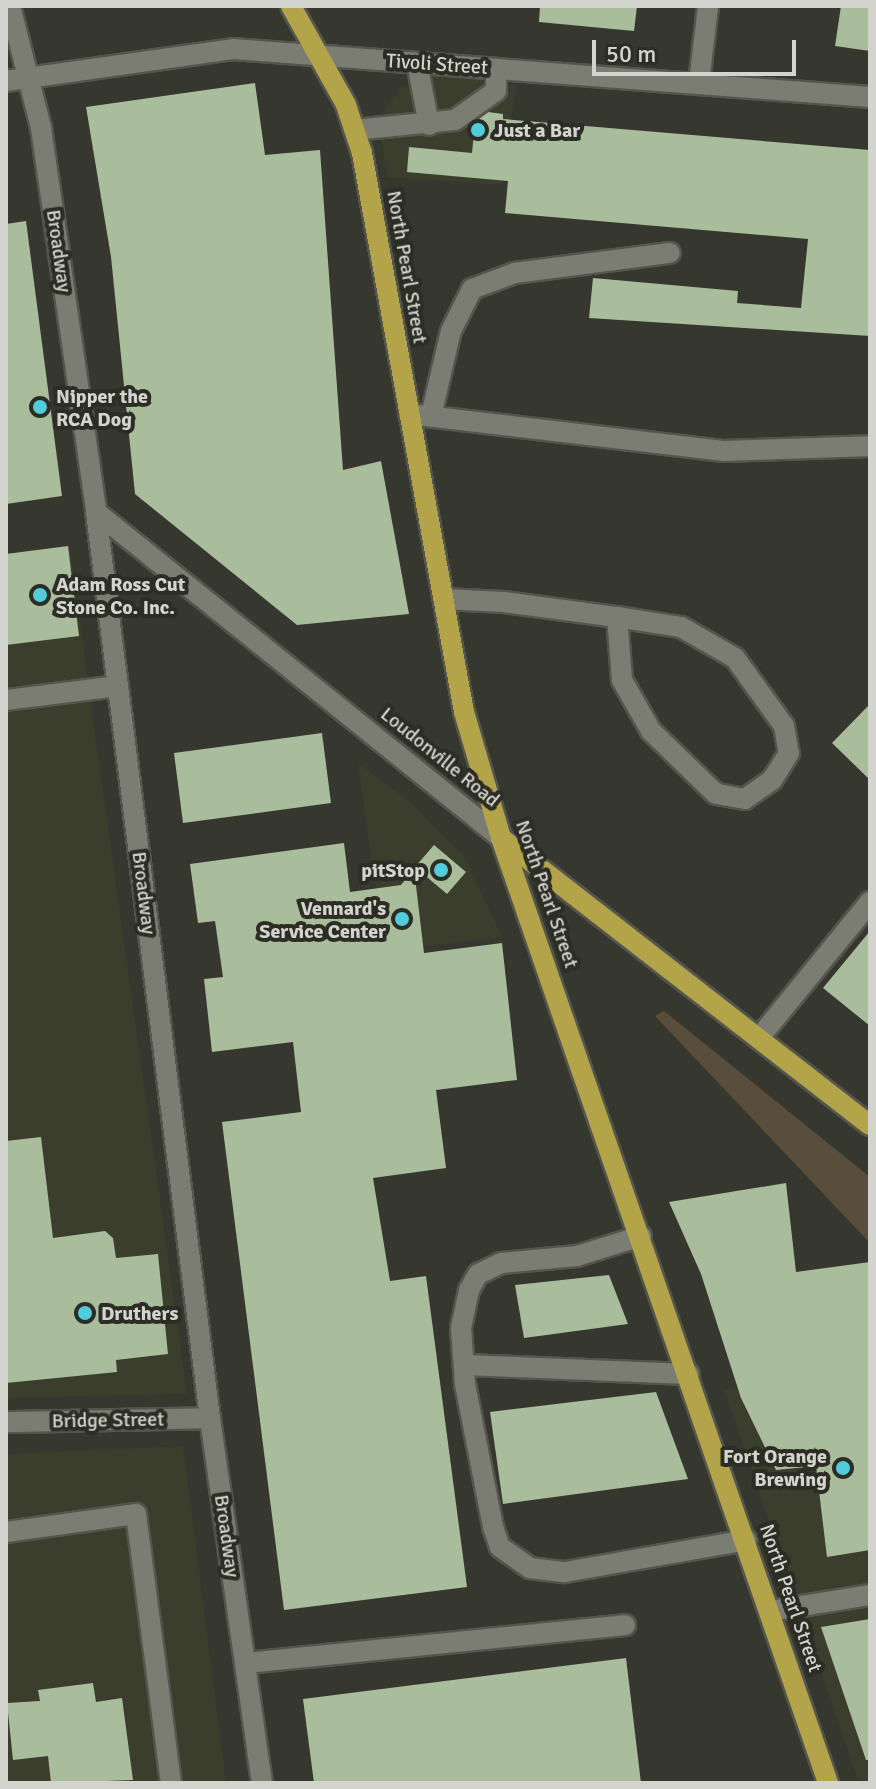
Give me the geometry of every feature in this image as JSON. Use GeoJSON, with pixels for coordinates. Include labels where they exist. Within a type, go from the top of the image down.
{"type":"FeatureCollection","features":[{"type":"Feature","properties":{"kind":"main road","name":"North Pearl Street"},"geometry":{"type":"LineString","coordinates":[[291,6],[354,130],[464,712],[501,838],[828,1783]]}},
{"type":"Feature","properties":{"kind":"main road","name":"Loudonville Road"},"geometry":{"type":"LineString","coordinates":[[501,838],[870,1125]]}},
{"type":"Feature","properties":{"kind":"street","name":"Broadway"},"geometry":{"type":"LineString","coordinates":[[10,6],[31,78],[96,512],[210,1418],[262,1783]]}},
{"type":"Feature","properties":{"kind":"street"},"geometry":{"type":"LineString","coordinates":[[699,82],[708,6]]}},
{"type":"Feature","properties":{"kind":"street","name":"Tivoli Street"},"geometry":{"type":"LineString","coordinates":[[6,81],[233,49],[870,97]]}},
{"type":"Feature","properties":{"kind":"street"},"geometry":{"type":"LineString","coordinates":[[417,63],[429,125]]}},
{"type":"Feature","properties":{"kind":"street"},"geometry":{"type":"LineString","coordinates":[[354,130],[429,125],[455,120],[496,91],[496,69]]}},
{"type":"Feature","properties":{"kind":"street"},"geometry":{"type":"LineString","coordinates":[[431,416],[451,331],[472,289],[515,273],[670,253]]}},
{"type":"Feature","properties":{"kind":"street"},"geometry":{"type":"LineString","coordinates":[[409,414],[723,451],[870,446]]}},
{"type":"Feature","properties":{"kind":"street","name":"Loudonville Road"},"geometry":{"type":"LineString","coordinates":[[96,512],[501,838]]}},
{"type":"Feature","properties":{"kind":"street"},"geometry":{"type":"LineString","coordinates":[[444,599],[617,617],[681,627],[735,658],[784,726],[789,753],[772,780],[745,799],[716,794],[651,731],[622,680],[617,617]]}},
{"type":"Feature","properties":{"kind":"street"},"geometry":{"type":"LineString","coordinates":[[6,700],[118,686]]}},
{"type":"Feature","properties":{"kind":"street"},"geometry":{"type":"LineString","coordinates":[[759,1038],[870,902]]}},
{"type":"Feature","properties":{"kind":"street"},"geometry":{"type":"LineString","coordinates":[[641,1236],[577,1256],[501,1263],[478,1274],[461,1328],[464,1365],[493,1527],[500,1547],[530,1568],[565,1572],[746,1540]]}},
{"type":"Feature","properties":{"kind":"street"},"geometry":{"type":"LineString","coordinates":[[464,1365],[689,1374]]}},
{"type":"Feature","properties":{"kind":"street","name":"Bridge Street"},"geometry":{"type":"LineString","coordinates":[[6,1422],[210,1418]]}},
{"type":"Feature","properties":{"kind":"street"},"geometry":{"type":"LineString","coordinates":[[6,1532],[136,1514],[171,1783]]}},
{"type":"Feature","properties":{"kind":"street"},"geometry":{"type":"LineString","coordinates":[[770,1611],[870,1595]]}},
{"type":"Feature","properties":{"kind":"street"},"geometry":{"type":"LineString","coordinates":[[246,1663],[625,1625]]}},
{"type":"Feature","properties":{"kind":"shaded area"},"geometry":{"type":"Polygon","coordinates":[[[440,72],[516,86],[501,185],[387,177],[379,123],[386,107],[400,89],[440,72]]]}},
{"type":"Feature","properties":{"kind":"shaded area"},"geometry":{"type":"Polygon","coordinates":[[[70,546],[187,1394],[6,1398],[6,554],[70,546]]]}},
{"type":"Feature","properties":{"kind":"shaded area"},"geometry":{"type":"Polygon","coordinates":[[[358,763],[405,798],[465,857],[502,937],[385,951],[358,763]]]}},
{"type":"Feature","properties":{"kind":"shaded area"},"geometry":{"type":"Polygon","coordinates":[[[664,1011],[870,1177],[870,1243],[655,1016],[664,1011]]]}},
{"type":"Feature","properties":{"kind":"shaded area"},"geometry":{"type":"Polygon","coordinates":[[[870,1370],[870,1783],[859,1783],[724,1390],[870,1370]]]}},
{"type":"Feature","properties":{"kind":"shaded area"},"geometry":{"type":"Polygon","coordinates":[[[183,1446],[226,1783],[6,1783],[6,1454],[183,1446]]]}},
{"type":"Feature","properties":{"kind":"building"},"geometry":{"type":"Polygon","coordinates":[[[540,6],[637,6],[634,31],[539,22],[540,6]]]}},
{"type":"Feature","properties":{"kind":"building"},"geometry":{"type":"Polygon","coordinates":[[[841,6],[870,6],[870,51],[835,46],[841,6]]]}},
{"type":"Feature","properties":{"kind":"building"},"geometry":{"type":"Polygon","coordinates":[[[255,83],[265,155],[320,150],[343,470],[381,461],[409,614],[297,625],[135,494],[111,257],[86,107],[255,83]]]}},
{"type":"Feature","properties":{"kind":"building"},"geometry":{"type":"Polygon","coordinates":[[[488,112],[503,114],[503,119],[870,150],[870,336],[589,318],[593,278],[738,291],[737,303],[801,308],[808,239],[505,213],[508,181],[407,172],[409,147],[472,153],[475,122],[488,112]]]}},
{"type":"Feature","properties":{"kind":"building"},"geometry":{"type":"Polygon","coordinates":[[[26,221],[62,496],[6,504],[6,224],[26,221]]]}},
{"type":"Feature","properties":{"kind":"building","name":"Adam Ross Cut Stone Co. Inc."},"geometry":{"type":"Polygon","coordinates":[[[68,546],[79,636],[6,645],[6,554],[68,546]]]}},
{"type":"Feature","properties":{"kind":"building"},"geometry":{"type":"Polygon","coordinates":[[[870,704],[870,780],[832,743],[870,704]]]}},
{"type":"Feature","properties":{"kind":"building"},"geometry":{"type":"Polygon","coordinates":[[[322,733],[331,803],[183,823],[174,753],[322,733]]]}},
{"type":"Feature","properties":{"kind":"building"},"geometry":{"type":"Polygon","coordinates":[[[344,843],[350,892],[401,885],[414,869],[424,953],[502,943],[517,1080],[436,1090],[446,1168],[373,1178],[390,1281],[426,1276],[467,1587],[284,1610],[222,1122],[301,1112],[293,1042],[212,1052],[204,979],[223,977],[215,921],[198,923],[190,864],[344,843]]]}},
{"type":"Feature","properties":{"kind":"building","name":"pitStop"},"geometry":{"type":"Polygon","coordinates":[[[434,845],[466,872],[447,894],[415,867],[434,845]]]}},
{"type":"Feature","properties":{"kind":"building"},"geometry":{"type":"Polygon","coordinates":[[[870,931],[870,1026],[823,988],[870,931]]]}},
{"type":"Feature","properties":{"kind":"building","name":"Druthers"},"geometry":{"type":"Polygon","coordinates":[[[41,1137],[53,1238],[105,1231],[113,1238],[116,1258],[158,1254],[168,1354],[116,1360],[117,1372],[6,1383],[6,1141],[41,1137]]]}},
{"type":"Feature","properties":{"kind":"building"},"geometry":{"type":"Polygon","coordinates":[[[786,1183],[796,1272],[870,1262],[870,1550],[827,1557],[816,1466],[776,1470],[741,1398],[701,1274],[669,1202],[786,1183]]]}},
{"type":"Feature","properties":{"kind":"building"},"geometry":{"type":"Polygon","coordinates":[[[609,1275],[628,1324],[524,1338],[515,1285],[609,1275]]]}},
{"type":"Feature","properties":{"kind":"building"},"geometry":{"type":"Polygon","coordinates":[[[656,1392],[688,1479],[503,1504],[490,1412],[656,1392]]]}},
{"type":"Feature","properties":{"kind":"building"},"geometry":{"type":"Polygon","coordinates":[[[870,1619],[870,1760],[866,1760],[821,1627],[870,1619]]]}},
{"type":"Feature","properties":{"kind":"building"},"geometry":{"type":"Polygon","coordinates":[[[626,1658],[641,1783],[314,1783],[303,1699],[626,1658]]]}},
{"type":"Feature","properties":{"kind":"building"},"geometry":{"type":"Polygon","coordinates":[[[93,1683],[96,1702],[122,1698],[133,1780],[51,1783],[48,1756],[13,1760],[7,1703],[40,1701],[38,1690],[93,1683]]]}},
{"type":"Feature","properties":{"kind":"place","name":"Just a Bar"},"geometry":{"type":"Point","coordinates":[478,130]}},
{"type":"Feature","properties":{"kind":"place","name":"Nipper the RCA Dog"},"geometry":{"type":"Point","coordinates":[40,407]}},
{"type":"Feature","properties":{"kind":"place","name":"Adam Ross Cut Stone Co. Inc."},"geometry":{"type":"Point","coordinates":[40,595]}},
{"type":"Feature","properties":{"kind":"place","name":"pitStop"},"geometry":{"type":"Point","coordinates":[441,870]}},
{"type":"Feature","properties":{"kind":"place","name":"Vennard's Service Center"},"geometry":{"type":"Point","coordinates":[402,919]}},
{"type":"Feature","properties":{"kind":"place","name":"Druthers"},"geometry":{"type":"Point","coordinates":[85,1313]}},
{"type":"Feature","properties":{"kind":"place","name":"Fort Orange Brewing"},"geometry":{"type":"Point","coordinates":[843,1468]}}]}
